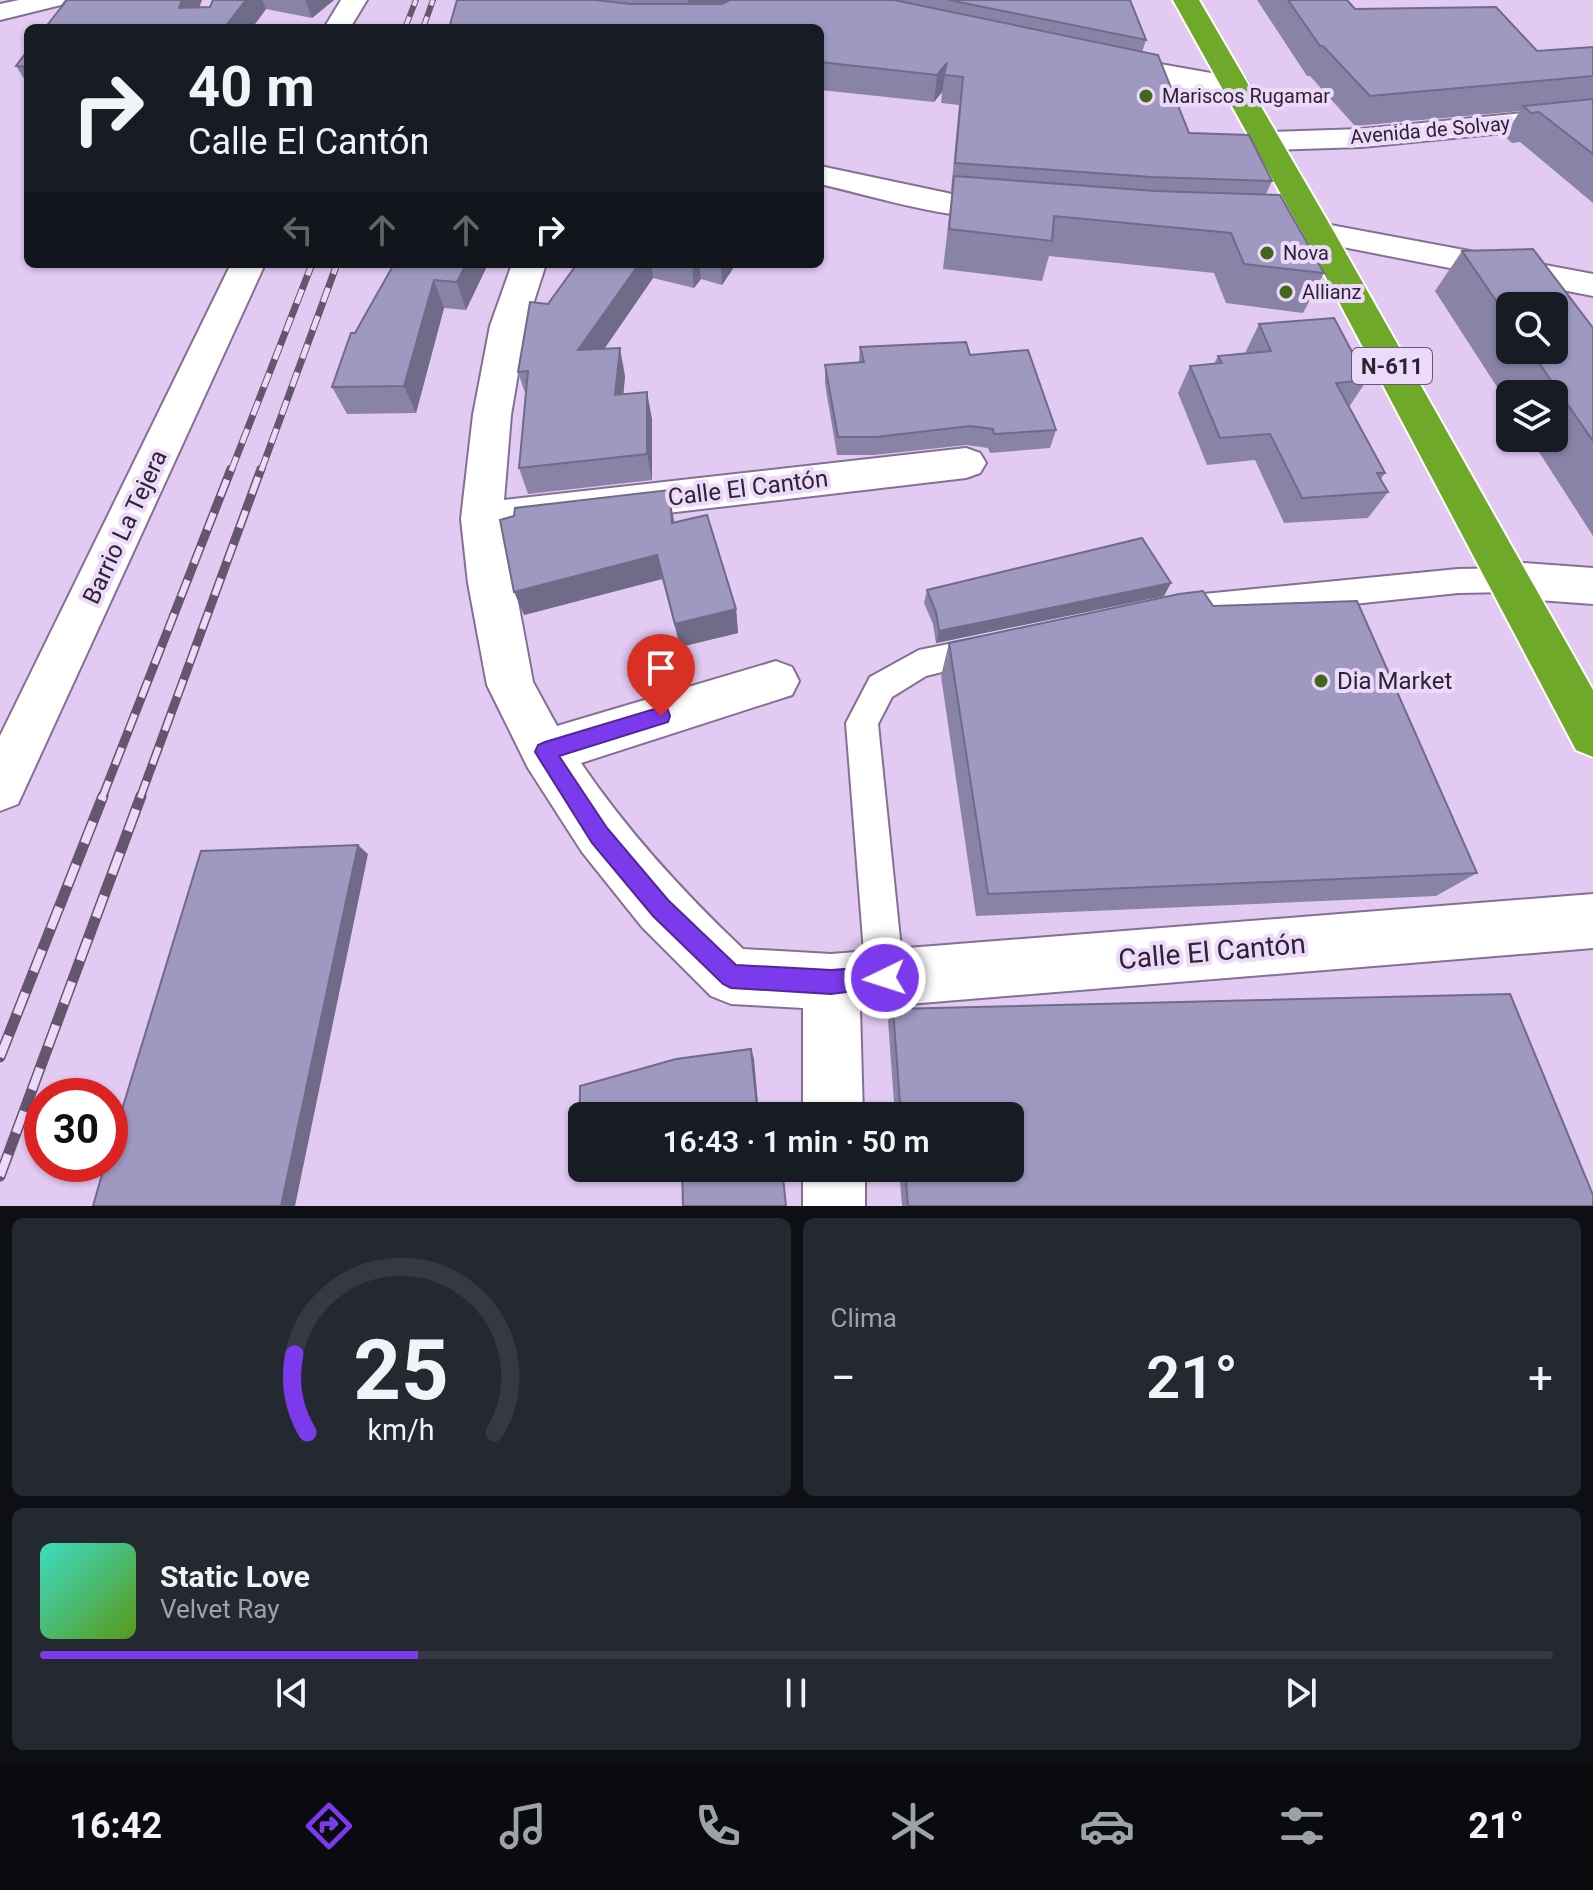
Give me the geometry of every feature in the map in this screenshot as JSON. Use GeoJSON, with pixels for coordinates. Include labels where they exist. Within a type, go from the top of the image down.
{"type":"FeatureCollection","features":[{"type":"Feature","properties":{"kind":"highway","name":"N-611"},"geometry":{"type":"LineString","coordinates":[[1186,0],[1589,721]]}},
{"type":"Feature","properties":{"kind":"street"},"geometry":{"type":"LineString","coordinates":[[0,12],[52,0]]}},
{"type":"Feature","properties":{"kind":"street"},"geometry":{"type":"LineString","coordinates":[[339,24],[354,0]]}},
{"type":"Feature","properties":{"kind":"street"},"geometry":{"type":"LineString","coordinates":[[1087,59],[1179,78],[1235,85]]}},
{"type":"Feature","properties":{"kind":"street","name":"Avenida de Solvay"},"geometry":{"type":"LineString","coordinates":[[1267,141],[1362,138],[1593,115]]}},
{"type":"Feature","properties":{"kind":"street"},"geometry":{"type":"LineString","coordinates":[[824,176],[952,204],[1031,210]]}},
{"type":"Feature","properties":{"kind":"street"},"geometry":{"type":"LineString","coordinates":[[1247,222],[1318,232],[1593,285]]}},
{"type":"Feature","properties":{"kind":"street","name":"Barrio La Tejera"},"geometry":{"type":"LineString","coordinates":[[0,788],[246,268]]}},
{"type":"Feature","properties":{"kind":"street","name":"Calle El Cantón"},"geometry":{"type":"LineString","coordinates":[[528,268],[508,326],[492,415],[482,519],[490,583],[510,685],[545,752],[600,835],[661,908],[731,976],[858,980],[1593,921]]}},
{"type":"Feature","properties":{"kind":"street","name":"Calle El Cantón"},"geometry":{"type":"LineString","coordinates":[[482,519],[966,463]]}},
{"type":"Feature","properties":{"kind":"street"},"geometry":{"type":"LineString","coordinates":[[1509,580],[1593,586]]}},
{"type":"Feature","properties":{"kind":"street"},"geometry":{"type":"LineString","coordinates":[[545,752],[776,681]]}},
{"type":"Feature","properties":{"kind":"street"},"geometry":{"type":"LineString","coordinates":[[836,1102],[858,980]]}},
{"type":"Feature","properties":{"kind":"street"},"geometry":{"type":"LineString","coordinates":[[834,1182],[834,1206]]}},
{"type":"Feature","properties":{"kind":"lane"},"geometry":{"type":"LineString","coordinates":[[1159,612],[1458,581],[1509,580]]}},
{"type":"Feature","properties":{"kind":"lane"},"geometry":{"type":"LineString","coordinates":[[858,980],[862,723],[881,687],[919,664],[1009,645]]}},
{"type":"Feature","properties":{"kind":"building"},"geometry":{"type":"Polygon","coordinates":[[[67,0],[182,0],[179,8],[210,7],[213,0],[246,0],[227,24],[48,24],[67,0]]]}},
{"type":"Feature","properties":{"kind":"building"},"geometry":{"type":"Polygon","coordinates":[[[457,0],[722,4],[730,0],[894,0],[1158,55],[1189,133],[1249,135],[1272,181],[1151,177],[955,163],[963,77],[944,75],[947,63],[937,75],[824,62],[824,24],[450,24],[457,0]]]}},
{"type":"Feature","properties":{"kind":"building"},"geometry":{"type":"Polygon","coordinates":[[[949,0],[1130,0],[1146,40],[949,0]]]}},
{"type":"Feature","properties":{"kind":"building"},"geometry":{"type":"Polygon","coordinates":[[[1288,0],[1347,0],[1355,9],[1496,7],[1537,51],[1593,47],[1593,76],[1370,96],[1320,46],[1288,0]]]}},
{"type":"Feature","properties":{"kind":"building"},"geometry":{"type":"Polygon","coordinates":[[[24,55],[24,67],[16,66],[24,55]]]}},
{"type":"Feature","properties":{"kind":"building"},"geometry":{"type":"Polygon","coordinates":[[[1593,99],[1593,154],[1539,112],[1531,113],[1523,106],[1593,99]]]}},
{"type":"Feature","properties":{"kind":"building"},"geometry":{"type":"Polygon","coordinates":[[[954,176],[1155,191],[1280,195],[1324,273],[1244,264],[1231,233],[1054,216],[1052,241],[949,229],[954,176]]]}},
{"type":"Feature","properties":{"kind":"building"},"geometry":{"type":"Polygon","coordinates":[[[1533,249],[1566,292],[1496,292],[1496,301],[1462,251],[1533,249]]]}},
{"type":"Feature","properties":{"kind":"building"},"geometry":{"type":"Polygon","coordinates":[[[392,268],[464,268],[457,282],[434,280],[404,386],[332,387],[351,333],[355,333],[392,268]]]}},
{"type":"Feature","properties":{"kind":"building"},"geometry":{"type":"Polygon","coordinates":[[[574,268],[636,268],[578,350],[620,348],[615,395],[647,392],[647,454],[519,468],[528,371],[518,372],[530,302],[548,304],[574,268]]]}},
{"type":"Feature","properties":{"kind":"building"},"geometry":{"type":"Polygon","coordinates":[[[1568,295],[1593,328],[1593,441],[1568,405],[1568,380],[1551,380],[1540,364],[1568,364],[1568,295]]]}},
{"type":"Feature","properties":{"kind":"building"},"geometry":{"type":"Polygon","coordinates":[[[1334,318],[1367,380],[1336,383],[1385,473],[1377,473],[1388,492],[1302,498],[1270,434],[1220,438],[1190,366],[1222,363],[1218,356],[1271,351],[1259,324],[1334,318]]]}},
{"type":"Feature","properties":{"kind":"building"},"geometry":{"type":"Polygon","coordinates":[[[966,342],[970,355],[1028,350],[1056,430],[994,434],[993,429],[970,426],[876,437],[838,437],[825,365],[864,362],[860,347],[966,342]]]}},
{"type":"Feature","properties":{"kind":"building"},"geometry":{"type":"Polygon","coordinates":[[[669,490],[672,523],[707,515],[736,609],[675,624],[657,555],[514,592],[500,520],[514,516],[515,508],[669,490]]]}},
{"type":"Feature","properties":{"kind":"building"},"geometry":{"type":"Polygon","coordinates":[[[1142,538],[1171,583],[939,631],[936,612],[927,590],[1142,538]]]}},
{"type":"Feature","properties":{"kind":"building"},"geometry":{"type":"Polygon","coordinates":[[[1203,591],[1213,606],[1357,601],[1477,873],[988,894],[949,643],[1203,591]]]}},
{"type":"Feature","properties":{"kind":"building"},"geometry":{"type":"Polygon","coordinates":[[[358,845],[281,1206],[93,1206],[100,1182],[128,1182],[128,1090],[201,851],[358,845]]]}},
{"type":"Feature","properties":{"kind":"building"},"geometry":{"type":"Polygon","coordinates":[[[1510,994],[1593,1195],[1593,1206],[908,1206],[906,1182],[1024,1182],[1024,1102],[900,1102],[893,1009],[1510,994]]]}},
{"type":"Feature","properties":{"kind":"building"},"geometry":{"type":"Polygon","coordinates":[[[751,1049],[756,1102],[580,1102],[580,1086],[676,1059],[751,1049]]]}},
{"type":"Feature","properties":{"kind":"building"},"geometry":{"type":"Polygon","coordinates":[[[682,1182],[783,1182],[786,1206],[683,1206],[682,1182]]]}},
{"type":"Feature","properties":{"kind":"railway"},"geometry":{"type":"LineString","coordinates":[[407,24],[416,0]]}},
{"type":"Feature","properties":{"kind":"railway"},"geometry":{"type":"LineString","coordinates":[[424,24],[433,0]]}},
{"type":"Feature","properties":{"kind":"railway"},"geometry":{"type":"LineString","coordinates":[[231,471],[310,268]]}},
{"type":"Feature","properties":{"kind":"railway"},"geometry":{"type":"LineString","coordinates":[[261,471],[336,268]]}},
{"type":"Feature","properties":{"kind":"railway"},"geometry":{"type":"LineString","coordinates":[[102,798],[231,469]]}},
{"type":"Feature","properties":{"kind":"railway"},"geometry":{"type":"LineString","coordinates":[[140,798],[261,469]]}},
{"type":"Feature","properties":{"kind":"railway"},"geometry":{"type":"LineString","coordinates":[[0,1057],[103,796]]}},
{"type":"Feature","properties":{"kind":"railway"},"geometry":{"type":"LineString","coordinates":[[0,1176],[141,796]]}},
{"type":"Feature","properties":{"kind":"place","name":"Mariscos Rugamar"},"geometry":{"type":"Point","coordinates":[1146,96]}},
{"type":"Feature","properties":{"kind":"place","name":"Nova"},"geometry":{"type":"Point","coordinates":[1267,253]}},
{"type":"Feature","properties":{"kind":"place","name":"Allianz"},"geometry":{"type":"Point","coordinates":[1286,292]}},
{"type":"Feature","properties":{"kind":"place","name":"Dia Market"},"geometry":{"type":"Point","coordinates":[1321,681]}},
{"type":"Feature","properties":{"kind":"route"},"geometry":{"type":"LineString","coordinates":[[661,716],[545,752],[600,835],[661,908],[731,976],[831,982],[885,978]]}}]}
